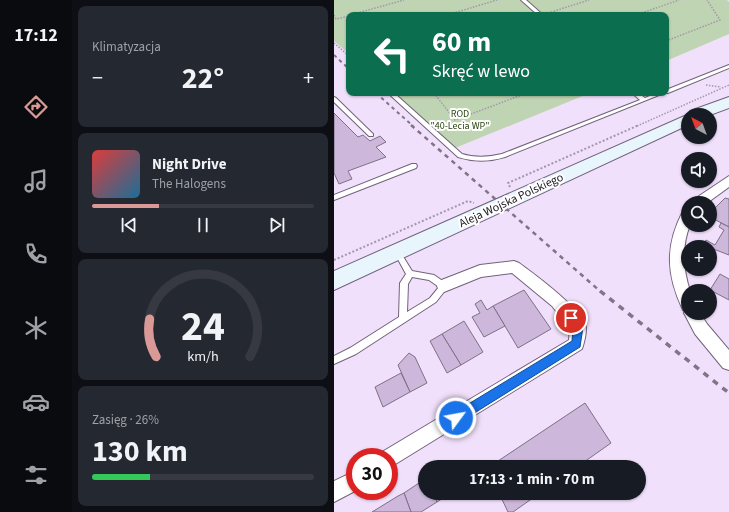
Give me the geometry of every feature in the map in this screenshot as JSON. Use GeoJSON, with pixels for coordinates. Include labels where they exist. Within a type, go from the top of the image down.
{"type":"FeatureCollection","features":[{"type":"Feature","properties":{"kind":"main road"},"geometry":{"type":"LineString","coordinates":[[706,108],[726,95]]}},
{"type":"Feature","properties":{"kind":"main road","name":"Aleja Wojska Polskiego"},"geometry":{"type":"LineString","coordinates":[[334,281],[681,121]]}},
{"type":"Feature","properties":{"kind":"street"},"geometry":{"type":"LineString","coordinates":[[708,196],[729,181]]}},
{"type":"Feature","properties":{"kind":"street"},"geometry":{"type":"LineString","coordinates":[[681,231],[678,238],[676,253],[676,272],[681,286]]}},
{"type":"Feature","properties":{"kind":"street"},"geometry":{"type":"LineString","coordinates":[[398,453],[576,344],[578,327],[557,301],[514,267],[480,271],[444,286]]}},
{"type":"Feature","properties":{"kind":"street"},"geometry":{"type":"LineString","coordinates":[[696,320],[701,329],[729,362]]}},
{"type":"Feature","properties":{"kind":"street"},"geometry":{"type":"LineString","coordinates":[[334,492],[346,485]]}},
{"type":"Feature","properties":{"kind":"lane"},"geometry":{"type":"LineString","coordinates":[[523,0],[538,12]]}},
{"type":"Feature","properties":{"kind":"lane"},"geometry":{"type":"LineString","coordinates":[[669,91],[729,66]]}},
{"type":"Feature","properties":{"kind":"lane"},"geometry":{"type":"LineString","coordinates":[[394,96],[460,156],[485,159],[503,156],[654,96]]}},
{"type":"Feature","properties":{"kind":"lane"},"geometry":{"type":"LineString","coordinates":[[639,96],[644,100]]}},
{"type":"Feature","properties":{"kind":"lane"},"geometry":{"type":"LineString","coordinates":[[334,99],[371,135]]}},
{"type":"Feature","properties":{"kind":"lane"},"geometry":{"type":"LineString","coordinates":[[334,198],[414,166]]}},
{"type":"Feature","properties":{"kind":"lane"},"geometry":{"type":"LineString","coordinates":[[397,252],[410,274]]}},
{"type":"Feature","properties":{"kind":"lane"},"geometry":{"type":"LineString","coordinates":[[334,360],[353,351],[433,300],[444,286],[430,277],[410,274]]}},
{"type":"Feature","properties":{"kind":"lane"},"geometry":{"type":"LineString","coordinates":[[403,319],[404,284],[410,274]]}},
{"type":"Feature","properties":{"kind":"path"},"geometry":{"type":"LineString","coordinates":[[362,12],[404,0]]}},
{"type":"Feature","properties":{"kind":"path"},"geometry":{"type":"LineString","coordinates":[[457,12],[497,0]]}},
{"type":"Feature","properties":{"kind":"path"},"geometry":{"type":"LineString","coordinates":[[551,12],[589,0]]}},
{"type":"Feature","properties":{"kind":"path"},"geometry":{"type":"LineString","coordinates":[[645,12],[679,0]]}},
{"type":"Feature","properties":{"kind":"path"},"geometry":{"type":"LineString","coordinates":[[669,40],[720,20],[707,0]]}},
{"type":"Feature","properties":{"kind":"path"},"geometry":{"type":"LineString","coordinates":[[334,15],[336,19],[346,16]]}},
{"type":"Feature","properties":{"kind":"path"},"geometry":{"type":"LineString","coordinates":[[334,43],[346,53]]}},
{"type":"Feature","properties":{"kind":"path"},"geometry":{"type":"LineString","coordinates":[[691,83],[726,95]]}},
{"type":"Feature","properties":{"kind":"path"},"geometry":{"type":"LineString","coordinates":[[726,95],[729,85]]}},
{"type":"Feature","properties":{"kind":"path"},"geometry":{"type":"LineString","coordinates":[[508,183],[726,95]]}},
{"type":"Feature","properties":{"kind":"path"},"geometry":{"type":"LineString","coordinates":[[436,96],[455,120],[519,96]]}},
{"type":"Feature","properties":{"kind":"path"},"geometry":{"type":"LineString","coordinates":[[334,260],[470,200]]}},
{"type":"Feature","properties":{"kind":"green space"},"geometry":{"type":"Polygon","coordinates":[[[334,0],[727,0],[729,2],[729,34],[669,60],[669,12],[346,12],[346,51],[334,41],[334,0]]]}},
{"type":"Feature","properties":{"kind":"green space","name":"ROD \"40-Lecia WP\""},"geometry":{"type":"Polygon","coordinates":[[[396,96],[583,96],[455,148],[396,96]]]}},
{"type":"Feature","properties":{"kind":"building"},"geometry":{"type":"Polygon","coordinates":[[[334,113],[358,137],[363,135],[370,141],[380,136],[386,142],[376,147],[386,157],[348,171],[352,179],[339,184],[334,173],[334,113]]]}},
{"type":"Feature","properties":{"kind":"building"},"geometry":{"type":"Polygon","coordinates":[[[725,198],[729,199],[729,227],[717,221],[717,206],[725,198]]]}},
{"type":"Feature","properties":{"kind":"building"},"geometry":{"type":"Polygon","coordinates":[[[721,223],[729,227],[729,255],[717,250],[717,242],[724,230],[719,227],[721,223]]]}},
{"type":"Feature","properties":{"kind":"building"},"geometry":{"type":"Polygon","coordinates":[[[720,274],[729,279],[729,300],[717,294],[717,284],[714,284],[720,274]]]}},
{"type":"Feature","properties":{"kind":"building"},"geometry":{"type":"Polygon","coordinates":[[[524,290],[551,329],[518,348],[493,306],[524,290]]]}},
{"type":"Feature","properties":{"kind":"building"},"geometry":{"type":"Polygon","coordinates":[[[481,300],[487,310],[493,306],[505,326],[484,337],[472,317],[480,313],[475,304],[481,300]]]}},
{"type":"Feature","properties":{"kind":"building"},"geometry":{"type":"Polygon","coordinates":[[[464,321],[483,352],[461,365],[442,334],[464,321]]]}},
{"type":"Feature","properties":{"kind":"building"},"geometry":{"type":"Polygon","coordinates":[[[442,334],[461,365],[447,373],[430,341],[442,334]]]}},
{"type":"Feature","properties":{"kind":"building"},"geometry":{"type":"Polygon","coordinates":[[[409,353],[415,357],[427,383],[410,392],[398,365],[409,353]]]}},
{"type":"Feature","properties":{"kind":"building"},"geometry":{"type":"Polygon","coordinates":[[[401,373],[410,392],[383,407],[375,387],[401,373]]]}},
{"type":"Feature","properties":{"kind":"building"},"geometry":{"type":"Polygon","coordinates":[[[585,403],[611,443],[587,460],[500,460],[585,403]]]}},
{"type":"Feature","properties":{"kind":"building"},"geometry":{"type":"Polygon","coordinates":[[[418,484],[418,500],[436,500],[437,502],[421,512],[411,512],[404,493],[418,484]]]}},
{"type":"Feature","properties":{"kind":"building"},"geometry":{"type":"Polygon","coordinates":[[[404,493],[411,512],[372,512],[392,500],[398,500],[398,496],[404,493]]]}},
{"type":"Feature","properties":{"kind":"building"},"geometry":{"type":"Polygon","coordinates":[[[502,500],[530,500],[513,512],[508,512],[502,500]]]}},
{"type":"Feature","properties":{"kind":"railway"},"geometry":{"type":"LineString","coordinates":[[334,55],[346,66]]}},
{"type":"Feature","properties":{"kind":"railway"},"geometry":{"type":"LineString","coordinates":[[379,96],[413,126]]}},
{"type":"Feature","properties":{"kind":"railway"},"geometry":{"type":"LineString","coordinates":[[411,125],[601,292]]}},
{"type":"Feature","properties":{"kind":"railway"},"geometry":{"type":"LineString","coordinates":[[600,291],[729,393]]}},
{"type":"Feature","properties":{"kind":"route"},"geometry":{"type":"LineString","coordinates":[[456,418],[576,344],[578,327],[571,318]]}}]}
